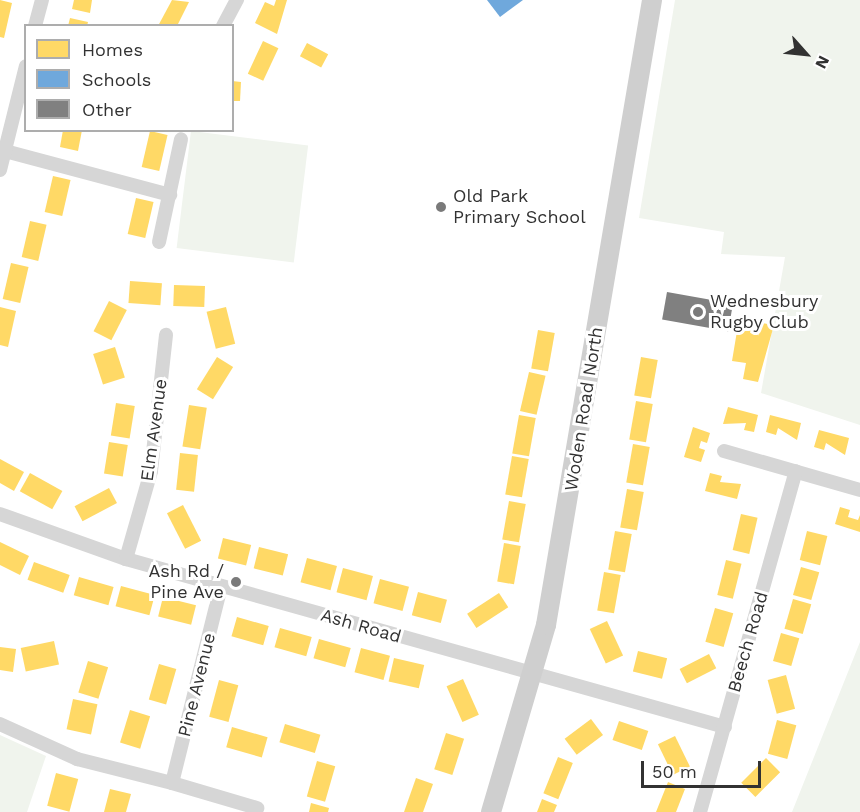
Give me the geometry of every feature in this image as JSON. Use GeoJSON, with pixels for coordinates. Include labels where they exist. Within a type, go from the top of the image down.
{"type":"FeatureCollection","features":[{"type":"Feature","properties":{"kind":"street"},"geometry":{"type":"LineString","coordinates":[[36,24],[42,0]]}},
{"type":"Feature","properties":{"kind":"street"},"geometry":{"type":"LineString","coordinates":[[224,24],[237,0]]}},
{"type":"Feature","properties":{"kind":"street","name":"Woden Road North"},"geometry":{"type":"LineString","coordinates":[[491,812],[533,673],[579,445],[652,0]]}},
{"type":"Feature","properties":{"kind":"street"},"geometry":{"type":"LineString","coordinates":[[0,170],[24,74]]}},
{"type":"Feature","properties":{"kind":"street"},"geometry":{"type":"LineString","coordinates":[[159,242],[181,139]]}},
{"type":"Feature","properties":{"kind":"street"},"geometry":{"type":"LineString","coordinates":[[5,151],[170,195]]}},
{"type":"Feature","properties":{"kind":"street","name":"Elm Avenue"},"geometry":{"type":"LineString","coordinates":[[126,559],[151,471],[166,335]]}},
{"type":"Feature","properties":{"kind":"street"},"geometry":{"type":"LineString","coordinates":[[724,451],[860,490]]}},
{"type":"Feature","properties":{"kind":"street","name":"Beech Road"},"geometry":{"type":"LineString","coordinates":[[700,812],[796,471]]}},
{"type":"Feature","properties":{"kind":"street","name":"Ash Road"},"geometry":{"type":"LineString","coordinates":[[0,514],[126,559],[725,727]]}},
{"type":"Feature","properties":{"kind":"street","name":"Pine Avenue"},"geometry":{"type":"LineString","coordinates":[[172,783],[221,586]]}},
{"type":"Feature","properties":{"kind":"street"},"geometry":{"type":"LineString","coordinates":[[0,724],[76,759],[172,783],[257,808]]}},
{"type":"Feature","properties":{"kind":"shaded area"},"geometry":{"type":"Polygon","coordinates":[[[675,0],[860,0],[860,425],[761,393],[785,257],[721,254],[724,232],[639,218],[675,0]]]}},
{"type":"Feature","properties":{"kind":"shaded area"},"geometry":{"type":"Polygon","coordinates":[[[191,132],[308,145],[294,263],[177,248],[191,132]]]}},
{"type":"Feature","properties":{"kind":"shaded area"},"geometry":{"type":"Polygon","coordinates":[[[860,642],[860,812],[792,812],[860,642]]]}},
{"type":"Feature","properties":{"kind":"shaded area"},"geometry":{"type":"Polygon","coordinates":[[[0,735],[46,756],[27,812],[0,812],[0,735]]]}},
{"type":"Feature","properties":{"kind":"building: Homes"},"geometry":{"type":"Polygon","coordinates":[[[0,0],[12,3],[4,38],[0,37],[0,0]]]}},
{"type":"Feature","properties":{"kind":"building: Homes"},"geometry":{"type":"Polygon","coordinates":[[[74,0],[92,0],[90,13],[72,9],[74,0]]]}},
{"type":"Feature","properties":{"kind":"building: Homes"},"geometry":{"type":"Polygon","coordinates":[[[172,0],[189,2],[178,24],[159,24],[172,0]]]}},
{"type":"Feature","properties":{"kind":"building: Homes"},"geometry":{"type":"Polygon","coordinates":[[[276,0],[287,0],[277,34],[255,23],[265,2],[274,6],[276,0]]]}},
{"type":"Feature","properties":{"kind":"building: Homes"},"geometry":{"type":"Polygon","coordinates":[[[70,18],[88,22],[88,24],[68,24],[70,18]]]}},
{"type":"Feature","properties":{"kind":"building: Homes"},"geometry":{"type":"Polygon","coordinates":[[[263,41],[278,48],[263,81],[248,74],[263,41]]]}},
{"type":"Feature","properties":{"kind":"building: Homes"},"geometry":{"type":"Polygon","coordinates":[[[307,43],[328,54],[321,68],[300,56],[307,43]]]}},
{"type":"Feature","properties":{"kind":"building: Homes"},"geometry":{"type":"Polygon","coordinates":[[[234,81],[241,82],[240,101],[234,101],[234,81]]]}},
{"type":"Feature","properties":{"kind":"building: Homes"},"geometry":{"type":"Polygon","coordinates":[[[63,132],[82,132],[78,151],[60,147],[63,132]]]}},
{"type":"Feature","properties":{"kind":"building: Homes"},"geometry":{"type":"Polygon","coordinates":[[[150,132],[168,135],[159,171],[142,167],[150,132]]]}},
{"type":"Feature","properties":{"kind":"building: Homes"},"geometry":{"type":"Polygon","coordinates":[[[53,176],[71,180],[62,216],[45,212],[53,176]]]}},
{"type":"Feature","properties":{"kind":"building: Homes"},"geometry":{"type":"Polygon","coordinates":[[[136,198],[154,202],[145,238],[128,234],[136,198]]]}},
{"type":"Feature","properties":{"kind":"building: Homes"},"geometry":{"type":"Polygon","coordinates":[[[30,221],[47,225],[38,261],[22,257],[30,221]]]}},
{"type":"Feature","properties":{"kind":"building: Homes"},"geometry":{"type":"Polygon","coordinates":[[[11,263],[29,267],[20,303],[3,299],[11,263]]]}},
{"type":"Feature","properties":{"kind":"building: Homes"},"geometry":{"type":"Polygon","coordinates":[[[130,281],[162,283],[160,305],[128,303],[130,281]]]}},
{"type":"Feature","properties":{"kind":"building: Homes"},"geometry":{"type":"Polygon","coordinates":[[[174,285],[205,286],[204,307],[173,306],[174,285]]]}},
{"type":"Feature","properties":{"kind":"building: Homes"},"geometry":{"type":"Polygon","coordinates":[[[109,301],[127,310],[111,340],[94,331],[109,301]]]}},
{"type":"Feature","properties":{"kind":"building: Homes"},"geometry":{"type":"Polygon","coordinates":[[[0,307],[16,311],[8,347],[0,345],[0,307]]]}},
{"type":"Feature","properties":{"kind":"building: Homes"},"geometry":{"type":"Polygon","coordinates":[[[226,307],[235,344],[216,349],[207,312],[226,307]]]}},
{"type":"Feature","properties":{"kind":"building: Homes"},"geometry":{"type":"Polygon","coordinates":[[[739,319],[774,325],[758,382],[743,379],[746,363],[732,361],[739,319]]]}},
{"type":"Feature","properties":{"kind":"building: Homes"},"geometry":{"type":"Polygon","coordinates":[[[538,330],[555,333],[548,371],[531,368],[538,330]]]}},
{"type":"Feature","properties":{"kind":"building: Homes"},"geometry":{"type":"Polygon","coordinates":[[[115,347],[125,377],[103,385],[93,354],[115,347]]]}},
{"type":"Feature","properties":{"kind":"building: Homes"},"geometry":{"type":"Polygon","coordinates":[[[217,357],[233,367],[213,399],[197,389],[217,357]]]}},
{"type":"Feature","properties":{"kind":"building: Homes"},"geometry":{"type":"Polygon","coordinates":[[[641,357],[658,360],[651,398],[634,395],[641,357]]]}},
{"type":"Feature","properties":{"kind":"building: Homes"},"geometry":{"type":"Polygon","coordinates":[[[529,372],[546,376],[537,415],[520,411],[529,372]]]}},
{"type":"Feature","properties":{"kind":"building: Homes"},"geometry":{"type":"Polygon","coordinates":[[[636,401],[653,404],[646,442],[629,439],[636,401]]]}},
{"type":"Feature","properties":{"kind":"building: Homes"},"geometry":{"type":"Polygon","coordinates":[[[116,403],[135,406],[130,439],[111,436],[116,403]]]}},
{"type":"Feature","properties":{"kind":"building: Homes"},"geometry":{"type":"Polygon","coordinates":[[[189,405],[207,408],[200,449],[182,446],[189,405]]]}},
{"type":"Feature","properties":{"kind":"building: Homes"},"geometry":{"type":"Polygon","coordinates":[[[728,407],[758,415],[754,432],[744,430],[746,423],[723,424],[728,407]]]}},
{"type":"Feature","properties":{"kind":"building: Homes"},"geometry":{"type":"Polygon","coordinates":[[[519,415],[536,418],[529,456],[512,453],[519,415]]]}},
{"type":"Feature","properties":{"kind":"building: Homes"},"geometry":{"type":"Polygon","coordinates":[[[770,415],[801,423],[797,440],[778,428],[776,435],[766,432],[770,415]]]}},
{"type":"Feature","properties":{"kind":"building: Homes"},"geometry":{"type":"Polygon","coordinates":[[[693,427],[710,433],[707,443],[701,441],[699,448],[705,450],[701,462],[684,457],[693,427]]]}},
{"type":"Feature","properties":{"kind":"building: Homes"},"geometry":{"type":"Polygon","coordinates":[[[819,430],[849,438],[845,455],[826,443],[824,450],[814,447],[819,430]]]}},
{"type":"Feature","properties":{"kind":"building: Homes"},"geometry":{"type":"Polygon","coordinates":[[[109,442],[128,445],[123,477],[104,474],[109,442]]]}},
{"type":"Feature","properties":{"kind":"building: Homes"},"geometry":{"type":"Polygon","coordinates":[[[633,444],[650,447],[643,485],[626,482],[633,444]]]}},
{"type":"Feature","properties":{"kind":"building: Homes"},"geometry":{"type":"Polygon","coordinates":[[[180,453],[198,455],[194,492],[176,490],[180,453]]]}},
{"type":"Feature","properties":{"kind":"building: Homes"},"geometry":{"type":"Polygon","coordinates":[[[512,456],[529,459],[522,497],[505,494],[512,456]]]}},
{"type":"Feature","properties":{"kind":"building: Homes"},"geometry":{"type":"Polygon","coordinates":[[[0,459],[24,472],[14,491],[0,483],[0,459]]]}},
{"type":"Feature","properties":{"kind":"building: Homes"},"geometry":{"type":"Polygon","coordinates":[[[30,473],[62,491],[52,509],[20,491],[30,473]]]}},
{"type":"Feature","properties":{"kind":"building: Homes"},"geometry":{"type":"Polygon","coordinates":[[[710,473],[722,476],[720,482],[741,484],[737,499],[705,491],[710,473]]]}},
{"type":"Feature","properties":{"kind":"building: Homes"},"geometry":{"type":"Polygon","coordinates":[[[109,488],[117,503],[83,521],[75,506],[109,488]]]}},
{"type":"Feature","properties":{"kind":"building: Homes"},"geometry":{"type":"Polygon","coordinates":[[[627,489],[644,492],[637,530],[620,527],[627,489]]]}},
{"type":"Feature","properties":{"kind":"building: Homes"},"geometry":{"type":"Polygon","coordinates":[[[509,501],[526,504],[519,542],[502,539],[509,501]]]}},
{"type":"Feature","properties":{"kind":"building: Homes"},"geometry":{"type":"Polygon","coordinates":[[[183,505],[201,541],[185,549],[167,513],[183,505]]]}},
{"type":"Feature","properties":{"kind":"building: Homes"},"geometry":{"type":"Polygon","coordinates":[[[840,507],[850,510],[848,517],[858,520],[860,515],[860,532],[835,524],[840,507]]]}},
{"type":"Feature","properties":{"kind":"building: Homes"},"geometry":{"type":"Polygon","coordinates":[[[741,514],[758,518],[749,554],[733,550],[741,514]]]}},
{"type":"Feature","properties":{"kind":"building: Homes"},"geometry":{"type":"Polygon","coordinates":[[[615,531],[632,534],[625,572],[608,569],[615,531]]]}},
{"type":"Feature","properties":{"kind":"building: Homes"},"geometry":{"type":"Polygon","coordinates":[[[807,531],[827,536],[820,565],[800,560],[807,531]]]}},
{"type":"Feature","properties":{"kind":"building: Homes"},"geometry":{"type":"Polygon","coordinates":[[[223,538],[251,545],[246,565],[218,558],[223,538]]]}},
{"type":"Feature","properties":{"kind":"building: Homes"},"geometry":{"type":"Polygon","coordinates":[[[0,542],[29,556],[20,575],[0,565],[0,542]]]}},
{"type":"Feature","properties":{"kind":"building: Homes"},"geometry":{"type":"Polygon","coordinates":[[[504,543],[521,546],[514,584],[497,581],[504,543]]]}},
{"type":"Feature","properties":{"kind":"building: Homes"},"geometry":{"type":"Polygon","coordinates":[[[259,547],[288,554],[283,576],[254,568],[259,547]]]}},
{"type":"Feature","properties":{"kind":"building: Homes"},"geometry":{"type":"Polygon","coordinates":[[[307,558],[337,566],[330,590],[301,582],[307,558]]]}},
{"type":"Feature","properties":{"kind":"building: Homes"},"geometry":{"type":"Polygon","coordinates":[[[726,560],[742,564],[733,599],[717,595],[726,560]]]}},
{"type":"Feature","properties":{"kind":"building: Homes"},"geometry":{"type":"Polygon","coordinates":[[[34,562],[70,575],[63,593],[28,580],[34,562]]]}},
{"type":"Feature","properties":{"kind":"building: Homes"},"geometry":{"type":"Polygon","coordinates":[[[801,567],[819,572],[811,600],[793,595],[801,567]]]}},
{"type":"Feature","properties":{"kind":"building: Homes"},"geometry":{"type":"Polygon","coordinates":[[[343,568],[373,576],[366,600],[337,592],[343,568]]]}},
{"type":"Feature","properties":{"kind":"building: Homes"},"geometry":{"type":"Polygon","coordinates":[[[604,572],[621,575],[614,613],[597,610],[604,572]]]}},
{"type":"Feature","properties":{"kind":"building: Homes"},"geometry":{"type":"Polygon","coordinates":[[[79,577],[114,587],[108,605],[74,595],[79,577]]]}},
{"type":"Feature","properties":{"kind":"building: Homes"},"geometry":{"type":"Polygon","coordinates":[[[380,579],[409,587],[403,611],[374,603],[380,579]]]}},
{"type":"Feature","properties":{"kind":"building: Homes"},"geometry":{"type":"Polygon","coordinates":[[[121,586],[155,595],[149,615],[116,606],[121,586]]]}},
{"type":"Feature","properties":{"kind":"building: Homes"},"geometry":{"type":"Polygon","coordinates":[[[418,592],[447,600],[441,623],[412,615],[418,592]]]}},
{"type":"Feature","properties":{"kind":"building: Homes"},"geometry":{"type":"Polygon","coordinates":[[[499,593],[508,607],[476,628],[467,614],[499,593]]]}},
{"type":"Feature","properties":{"kind":"building: Homes"},"geometry":{"type":"Polygon","coordinates":[[[163,597],[196,605],[191,625],[158,616],[163,597]]]}},
{"type":"Feature","properties":{"kind":"building: Homes"},"geometry":{"type":"Polygon","coordinates":[[[793,599],[811,604],[803,634],[784,629],[793,599]]]}},
{"type":"Feature","properties":{"kind":"building: Homes"},"geometry":{"type":"Polygon","coordinates":[[[715,608],[733,613],[724,647],[705,642],[715,608]]]}},
{"type":"Feature","properties":{"kind":"building: Homes"},"geometry":{"type":"Polygon","coordinates":[[[237,617],[269,626],[263,645],[231,636],[237,617]]]}},
{"type":"Feature","properties":{"kind":"building: Homes"},"geometry":{"type":"Polygon","coordinates":[[[607,621],[623,655],[606,663],[590,629],[607,621]]]}},
{"type":"Feature","properties":{"kind":"building: Homes"},"geometry":{"type":"Polygon","coordinates":[[[280,628],[312,637],[306,656],[274,647],[280,628]]]}},
{"type":"Feature","properties":{"kind":"building: Homes"},"geometry":{"type":"Polygon","coordinates":[[[781,633],[799,638],[791,666],[773,661],[781,633]]]}},
{"type":"Feature","properties":{"kind":"building: Homes"},"geometry":{"type":"Polygon","coordinates":[[[319,639],[351,648],[345,667],[313,658],[319,639]]]}},
{"type":"Feature","properties":{"kind":"building: Homes"},"geometry":{"type":"Polygon","coordinates":[[[54,641],[59,664],[26,672],[21,648],[54,641]]]}},
{"type":"Feature","properties":{"kind":"building: Homes"},"geometry":{"type":"Polygon","coordinates":[[[0,647],[16,649],[13,672],[0,670],[0,647]]]}},
{"type":"Feature","properties":{"kind":"building: Homes"},"geometry":{"type":"Polygon","coordinates":[[[361,648],[390,656],[384,680],[355,672],[361,648]]]}},
{"type":"Feature","properties":{"kind":"building: Homes"},"geometry":{"type":"Polygon","coordinates":[[[638,651],[667,658],[662,679],[633,671],[638,651]]]}},
{"type":"Feature","properties":{"kind":"building: Homes"},"geometry":{"type":"Polygon","coordinates":[[[709,654],[716,668],[687,683],[680,669],[709,654]]]}},
{"type":"Feature","properties":{"kind":"building: Homes"},"geometry":{"type":"Polygon","coordinates":[[[394,658],[424,665],[419,688],[389,681],[394,658]]]}},
{"type":"Feature","properties":{"kind":"building: Homes"},"geometry":{"type":"Polygon","coordinates":[[[88,661],[108,667],[98,699],[78,693],[88,661]]]}},
{"type":"Feature","properties":{"kind":"building: Homes"},"geometry":{"type":"Polygon","coordinates":[[[159,664],[176,669],[166,705],[149,700],[159,664]]]}},
{"type":"Feature","properties":{"kind":"building: Homes"},"geometry":{"type":"Polygon","coordinates":[[[786,675],[795,709],[777,714],[768,680],[786,675]]]}},
{"type":"Feature","properties":{"kind":"building: Homes"},"geometry":{"type":"Polygon","coordinates":[[[463,679],[479,715],[462,722],[447,686],[463,679]]]}},
{"type":"Feature","properties":{"kind":"building: Homes"},"geometry":{"type":"Polygon","coordinates":[[[219,680],[238,685],[228,722],[209,717],[219,680]]]}},
{"type":"Feature","properties":{"kind":"building: Homes"},"geometry":{"type":"Polygon","coordinates":[[[73,699],[97,704],[91,735],[67,729],[73,699]]]}},
{"type":"Feature","properties":{"kind":"building: Homes"},"geometry":{"type":"Polygon","coordinates":[[[130,710],[150,716],[140,749],[120,743],[130,710]]]}},
{"type":"Feature","properties":{"kind":"building: Homes"},"geometry":{"type":"Polygon","coordinates":[[[591,719],[603,735],[577,755],[565,739],[591,719]]]}},
{"type":"Feature","properties":{"kind":"building: Homes"},"geometry":{"type":"Polygon","coordinates":[[[777,720],[796,725],[787,759],[768,754],[777,720]]]}},
{"type":"Feature","properties":{"kind":"building: Homes"},"geometry":{"type":"Polygon","coordinates":[[[619,721],[648,731],[642,750],[612,740],[619,721]]]}},
{"type":"Feature","properties":{"kind":"building: Homes"},"geometry":{"type":"Polygon","coordinates":[[[285,724],[320,735],[315,753],[279,742],[285,724]]]}},
{"type":"Feature","properties":{"kind":"building: Homes"},"geometry":{"type":"Polygon","coordinates":[[[232,727],[268,737],[262,757],[226,747],[232,727]]]}},
{"type":"Feature","properties":{"kind":"building: Homes"},"geometry":{"type":"Polygon","coordinates":[[[446,733],[464,739],[452,775],[434,769],[446,733]]]}},
{"type":"Feature","properties":{"kind":"building: Homes"},"geometry":{"type":"Polygon","coordinates":[[[675,736],[690,767],[673,775],[658,744],[675,736]]]}},
{"type":"Feature","properties":{"kind":"building: Homes"},"geometry":{"type":"Polygon","coordinates":[[[558,757],[573,763],[558,799],[543,793],[558,757]]]}},
{"type":"Feature","properties":{"kind":"building: Homes"},"geometry":{"type":"Polygon","coordinates":[[[766,758],[780,772],[755,797],[741,783],[766,758]]]}},
{"type":"Feature","properties":{"kind":"building: Homes"},"geometry":{"type":"Polygon","coordinates":[[[317,761],[335,766],[325,802],[307,797],[317,761]]]}},
{"type":"Feature","properties":{"kind":"building: Homes"},"geometry":{"type":"Polygon","coordinates":[[[56,773],[78,779],[69,812],[47,806],[56,773]]]}},
{"type":"Feature","properties":{"kind":"building: Homes"},"geometry":{"type":"Polygon","coordinates":[[[416,778],[433,784],[423,812],[404,812],[416,778]]]}},
{"type":"Feature","properties":{"kind":"building: Homes"},"geometry":{"type":"Polygon","coordinates":[[[668,782],[685,789],[676,812],[656,812],[668,782]]]}},
{"type":"Feature","properties":{"kind":"building: Homes"},"geometry":{"type":"Polygon","coordinates":[[[110,789],[131,794],[126,812],[104,812],[110,789]]]}},
{"type":"Feature","properties":{"kind":"building: Homes"},"geometry":{"type":"Polygon","coordinates":[[[542,799],[557,805],[554,812],[537,812],[542,799]]]}},
{"type":"Feature","properties":{"kind":"building: Homes"},"geometry":{"type":"Polygon","coordinates":[[[311,803],[329,808],[328,812],[309,812],[311,803]]]}},
{"type":"Feature","properties":{"kind":"building: Schools"},"geometry":{"type":"Polygon","coordinates":[[[487,0],[523,0],[500,17],[487,0]]]}},
{"type":"Feature","properties":{"kind":"building: Other","name":"Wednesbury Rugby Club"},"geometry":{"type":"Polygon","coordinates":[[[667,292],[733,304],[728,331],[662,320],[667,292]]]}},
{"type":"Feature","properties":{"kind":"place","name":"Old Park Primary School"},"geometry":{"type":"Point","coordinates":[441,207]}},
{"type":"Feature","properties":{"kind":"place","name":"Wednesbury Rugby Club"},"geometry":{"type":"Point","coordinates":[698,312]}},
{"type":"Feature","properties":{"kind":"place","name":"Ash Rd / Pine Ave"},"geometry":{"type":"Point","coordinates":[236,582]}}]}
